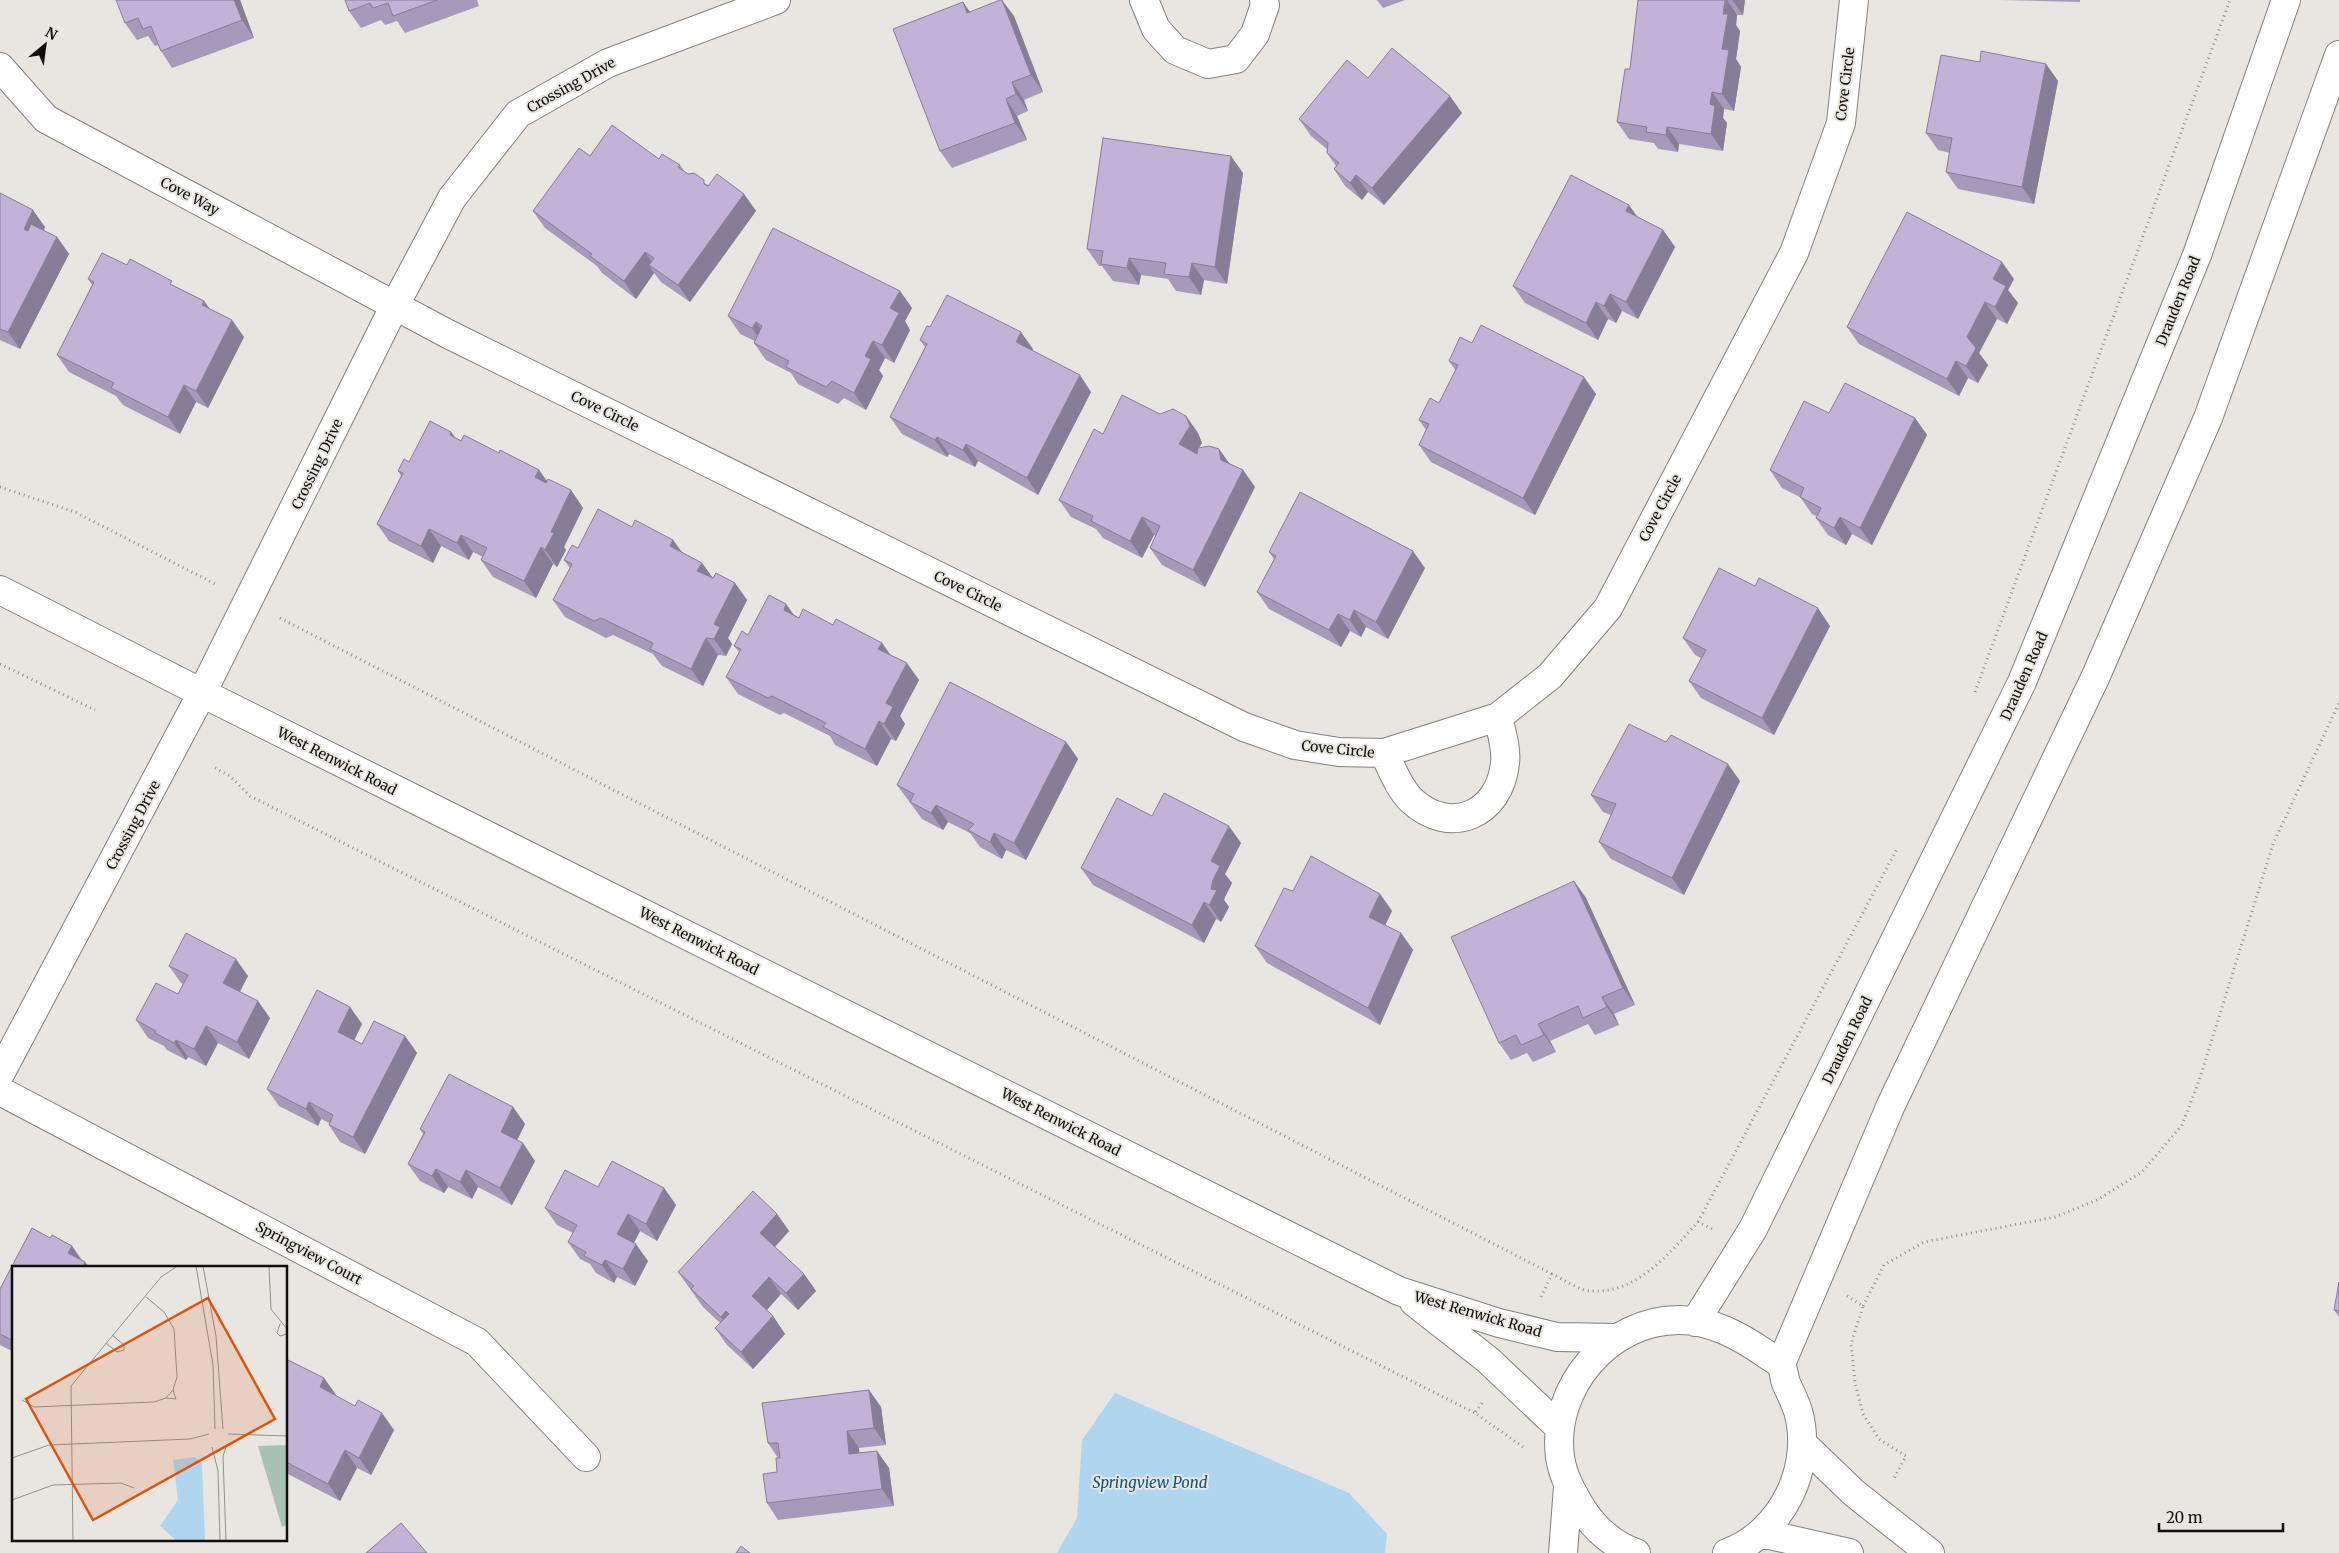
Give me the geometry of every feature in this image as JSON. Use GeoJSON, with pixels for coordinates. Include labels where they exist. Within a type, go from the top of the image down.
{"type":"FeatureCollection","features":[{"type":"Feature","properties":{"kind":"street","name":"Crossing Drive"},"geometry":{"type":"LineString","coordinates":[[0,1074],[202,694],[395,305],[452,198],[518,114],[608,62],[776,0]]}},
{"type":"Feature","properties":{"kind":"street"},"geometry":{"type":"LineString","coordinates":[[1144,0],[1156,30],[1175,50],[1208,64],[1236,59],[1255,34],[1266,5],[1264,0]]}},
{"type":"Feature","properties":{"kind":"street","name":"Cove Circle"},"geometry":{"type":"LineString","coordinates":[[395,305],[448,334],[1244,728],[1295,744],[1339,752],[1384,753],[1498,717],[1550,676],[1608,608],[1794,253],[1841,123],[1854,0]]}},
{"type":"Feature","properties":{"kind":"street","name":"Drauden Road"},"geometry":{"type":"LineString","coordinates":[[1695,1322],[1753,1230],[2022,682],[2197,255],[2286,0]]}},
{"type":"Feature","properties":{"kind":"street"},"geometry":{"type":"LineString","coordinates":[[1780,1364],[1891,1104],[2094,678],[2208,418],[2339,55]]}},
{"type":"Feature","properties":{"kind":"street","name":"Cove Way"},"geometry":{"type":"LineString","coordinates":[[0,67],[46,119],[395,305]]}},
{"type":"Feature","properties":{"kind":"street","name":"West Renwick Road"},"geometry":{"type":"LineString","coordinates":[[0,590],[202,694],[1399,1291],[1499,1323],[1557,1337],[1617,1338]]}},
{"type":"Feature","properties":{"kind":"street"},"geometry":{"type":"LineString","coordinates":[[1384,753],[1397,780],[1406,793],[1425,810],[1444,818],[1461,818],[1479,812],[1496,795],[1502,780],[1506,760],[1498,717]]}},
{"type":"Feature","properties":{"kind":"street","name":"Springview Court"},"geometry":{"type":"LineString","coordinates":[[0,1091],[478,1342],[586,1457]]}},
{"type":"Feature","properties":{"kind":"street","name":"West Renwick Road"},"geometry":{"type":"LineString","coordinates":[[1399,1291],[1488,1360],[1560,1428]]}},
{"type":"Feature","properties":{"kind":"street"},"geometry":{"type":"LineString","coordinates":[[1636,1553],[1624,1549],[1591,1523],[1568,1487],[1560,1458],[1560,1428],[1566,1401],[1578,1376],[1595,1355],[1617,1338],[1647,1325],[1679,1320],[1711,1324],[1745,1339],[1780,1364],[1798,1412],[1802,1444],[1800,1469],[1791,1493],[1778,1514],[1761,1533],[1736,1550],[1727,1553]]}},
{"type":"Feature","properties":{"kind":"street"},"geometry":{"type":"LineString","coordinates":[[1802,1444],[1854,1493],[1930,1553]]}},
{"type":"Feature","properties":{"kind":"street"},"geometry":{"type":"LineString","coordinates":[[1563,1553],[1568,1487]]}},
{"type":"Feature","properties":{"kind":"street"},"geometry":{"type":"LineString","coordinates":[[1761,1533],[1849,1553]]}},
{"type":"Feature","properties":{"kind":"path"},"geometry":{"type":"LineString","coordinates":[[1971,702],[2230,0]]}},
{"type":"Feature","properties":{"kind":"path"},"geometry":{"type":"LineString","coordinates":[[0,488],[75,512],[1552,1274]]}},
{"type":"Feature","properties":{"kind":"path"},"geometry":{"type":"LineString","coordinates":[[0,664],[95,710]]}},
{"type":"Feature","properties":{"kind":"path"},"geometry":{"type":"LineString","coordinates":[[1876,1510],[1906,1456],[1878,1439],[1863,1414],[1855,1382],[1851,1344],[1863,1306],[1884,1265],[1924,1242],[2055,1216],[2097,1200],[2142,1172],[2182,1126],[2199,1080],[2273,844],[2339,703]]}},
{"type":"Feature","properties":{"kind":"path"},"geometry":{"type":"LineString","coordinates":[[215,768],[230,776],[250,796],[1475,1413]]}},
{"type":"Feature","properties":{"kind":"path"},"geometry":{"type":"LineString","coordinates":[[1698,1222],[1900,844]]}},
{"type":"Feature","properties":{"kind":"path"},"geometry":{"type":"LineString","coordinates":[[1817,1278],[1863,1306]]}},
{"type":"Feature","properties":{"kind":"water","name":"Springview Pond"},"geometry":{"type":"Polygon","coordinates":[[[1115,1393],[1349,1493],[1387,1534],[1385,1553],[1057,1553],[1077,1518],[1082,1440],[1115,1393]]]}},
{"type":"Feature","properties":{"kind":"building"},"geometry":{"type":"Polygon","coordinates":[[[116,0],[234,0],[242,20],[161,51],[151,26],[143,29],[138,18],[125,23],[116,0]]]}},
{"type":"Feature","properties":{"kind":"building"},"geometry":{"type":"Polygon","coordinates":[[[345,0],[437,0],[393,16],[388,3],[373,8],[370,3],[349,11],[345,0]]]}},
{"type":"Feature","properties":{"kind":"building"},"geometry":{"type":"Polygon","coordinates":[[[1002,0],[1031,75],[1012,82],[1016,94],[1006,99],[1015,123],[940,151],[893,29],[963,2],[967,13],[1002,0]]]}},
{"type":"Feature","properties":{"kind":"building"},"geometry":{"type":"Polygon","coordinates":[[[1638,0],[1725,0],[1723,14],[1728,14],[1722,49],[1729,50],[1722,94],[1712,92],[1710,104],[1715,106],[1711,134],[1667,127],[1666,135],[1646,132],[1647,127],[1617,122],[1625,69],[1630,69],[1638,0]]]}},
{"type":"Feature","properties":{"kind":"building"},"geometry":{"type":"Polygon","coordinates":[[[1392,48],[1450,96],[1372,188],[1356,175],[1350,183],[1334,169],[1339,163],[1327,153],[1328,143],[1299,119],[1347,60],[1368,78],[1392,48]]]}},
{"type":"Feature","properties":{"kind":"building"},"geometry":{"type":"Polygon","coordinates":[[[1981,51],[2046,64],[2022,187],[1946,172],[1952,138],[1926,133],[1941,55],[1980,62],[1981,51]]]}},
{"type":"Feature","properties":{"kind":"building"},"geometry":{"type":"Polygon","coordinates":[[[612,125],[659,159],[662,154],[680,165],[678,167],[688,174],[694,173],[704,180],[704,184],[708,186],[717,174],[744,194],[678,285],[649,265],[654,258],[645,252],[624,281],[590,256],[592,254],[533,211],[579,148],[590,156],[612,125]]]}},
{"type":"Feature","properties":{"kind":"building"},"geometry":{"type":"Polygon","coordinates":[[[1103,138],[1231,156],[1215,267],[1192,263],[1189,277],[1164,274],[1166,263],[1129,258],[1127,268],[1101,264],[1103,251],[1087,249],[1103,138]]]}},
{"type":"Feature","properties":{"kind":"building"},"geometry":{"type":"Polygon","coordinates":[[[1571,175],[1629,205],[1626,211],[1663,230],[1626,302],[1610,294],[1604,306],[1596,302],[1586,323],[1513,286],[1571,175]]]}},
{"type":"Feature","properties":{"kind":"building"},"geometry":{"type":"Polygon","coordinates":[[[0,193],[33,210],[24,229],[28,231],[31,224],[57,237],[8,332],[0,329],[0,193]]]}},
{"type":"Feature","properties":{"kind":"building"},"geometry":{"type":"Polygon","coordinates":[[[1907,212],[2002,262],[1993,279],[2006,286],[1995,307],[1985,302],[1967,337],[1976,348],[1966,366],[1956,361],[1947,379],[1847,327],[1907,212]]]}},
{"type":"Feature","properties":{"kind":"building"},"geometry":{"type":"Polygon","coordinates":[[[773,228],[900,291],[890,308],[899,313],[882,345],[873,341],[865,356],[871,359],[854,393],[832,381],[826,387],[786,367],[789,361],[754,343],[762,326],[756,322],[752,328],[728,316],[773,228]]]}},
{"type":"Feature","properties":{"kind":"building"},"geometry":{"type":"Polygon","coordinates":[[[102,253],[127,265],[130,259],[172,281],[170,284],[204,301],[202,305],[232,320],[196,391],[184,385],[168,417],[111,388],[114,383],[57,355],[94,282],[88,279],[102,253]]]}},
{"type":"Feature","properties":{"kind":"building"},"geometry":{"type":"Polygon","coordinates":[[[947,295],[1021,332],[1016,342],[1080,375],[1027,478],[966,444],[963,450],[937,437],[935,440],[890,417],[927,344],[920,340],[927,326],[930,327],[947,295]]]}},
{"type":"Feature","properties":{"kind":"building"},"geometry":{"type":"Polygon","coordinates":[[[1481,325],[1584,377],[1523,498],[1419,445],[1429,424],[1419,420],[1430,398],[1439,403],[1458,365],[1449,361],[1460,337],[1472,343],[1481,325]]]}},
{"type":"Feature","properties":{"kind":"building"},"geometry":{"type":"Polygon","coordinates":[[[1845,383],[1915,418],[1860,528],[1840,517],[1834,528],[1816,518],[1821,508],[1800,497],[1804,488],[1770,470],[1804,401],[1829,413],[1845,383]]]}},
{"type":"Feature","properties":{"kind":"building"},"geometry":{"type":"Polygon","coordinates":[[[1122,395],[1160,414],[1173,409],[1186,416],[1190,426],[1179,444],[1197,454],[1198,448],[1209,446],[1219,449],[1221,460],[1243,470],[1193,570],[1150,548],[1160,526],[1142,517],[1130,541],[1091,521],[1093,516],[1059,500],[1094,429],[1103,434],[1122,395]]]}},
{"type":"Feature","properties":{"kind":"building"},"geometry":{"type":"Polygon","coordinates":[[[430,421],[451,432],[450,435],[461,441],[464,435],[499,453],[500,450],[539,470],[535,477],[546,483],[548,479],[571,490],[551,532],[554,533],[545,550],[541,547],[524,581],[481,560],[487,548],[461,535],[457,543],[429,529],[421,546],[377,524],[403,473],[398,471],[404,459],[409,462],[430,421]]]}},
{"type":"Feature","properties":{"kind":"building"},"geometry":{"type":"Polygon","coordinates":[[[1300,492],[1413,551],[1376,622],[1354,610],[1350,620],[1338,614],[1329,630],[1257,592],[1276,556],[1269,552],[1300,492]]]}},
{"type":"Feature","properties":{"kind":"building"},"geometry":{"type":"Polygon","coordinates":[[[598,509],[632,527],[635,520],[673,540],[670,546],[702,563],[697,571],[713,578],[716,573],[735,583],[714,624],[720,627],[714,639],[706,638],[691,669],[650,649],[653,643],[601,618],[594,621],[553,600],[572,564],[564,560],[572,545],[578,548],[598,509]]]}},
{"type":"Feature","properties":{"kind":"building"},"geometry":{"type":"Polygon","coordinates":[[[1719,568],[1755,586],[1759,578],[1818,608],[1762,718],[1689,681],[1706,650],[1683,638],[1719,568]]]}},
{"type":"Feature","properties":{"kind":"building"},"geometry":{"type":"Polygon","coordinates":[[[769,595],[786,604],[784,610],[799,618],[803,609],[833,625],[836,619],[882,643],[878,649],[907,663],[886,703],[893,707],[884,724],[879,721],[865,749],[823,727],[826,723],[772,696],[768,698],[726,677],[741,649],[734,646],[742,631],[748,635],[769,595]]]}},
{"type":"Feature","properties":{"kind":"building"},"geometry":{"type":"Polygon","coordinates":[[[950,682],[1066,742],[1014,843],[994,833],[990,842],[968,830],[974,824],[936,805],[931,813],[910,802],[914,794],[897,785],[950,682]]]}},
{"type":"Feature","properties":{"kind":"building"},"geometry":{"type":"Polygon","coordinates":[[[1629,724],[1666,742],[1671,735],[1728,764],[1672,878],[1599,842],[1616,804],[1591,795],[1629,724]]]}},
{"type":"Feature","properties":{"kind":"building"},"geometry":{"type":"Polygon","coordinates":[[[1164,793],[1229,826],[1211,861],[1220,866],[1211,889],[1217,890],[1209,905],[1204,902],[1192,925],[1081,868],[1117,798],[1152,816],[1164,793]]]}},
{"type":"Feature","properties":{"kind":"building"},"geometry":{"type":"Polygon","coordinates":[[[1311,856],[1380,894],[1369,917],[1401,933],[1368,1008],[1255,946],[1284,888],[1293,891],[1311,856]]]}},
{"type":"Feature","properties":{"kind":"building"},"geometry":{"type":"Polygon","coordinates":[[[1574,881],[1623,988],[1602,997],[1607,1007],[1583,1018],[1578,1006],[1538,1024],[1544,1035],[1521,1045],[1516,1035],[1499,1043],[1451,937],[1574,881]]]}},
{"type":"Feature","properties":{"kind":"building"},"geometry":{"type":"Polygon","coordinates":[[[186,933],[236,959],[223,983],[258,1001],[237,1042],[206,1026],[194,1049],[176,1040],[174,1043],[136,1020],[156,983],[178,994],[188,975],[169,966],[186,933]]]}},
{"type":"Feature","properties":{"kind":"building"},"geometry":{"type":"Polygon","coordinates":[[[317,990],[350,1007],[338,1032],[362,1044],[374,1021],[405,1036],[353,1137],[329,1125],[333,1115],[309,1102],[306,1109],[267,1089],[317,990]]]}},
{"type":"Feature","properties":{"kind":"building"},"geometry":{"type":"Polygon","coordinates":[[[449,1074],[513,1107],[501,1132],[523,1143],[500,1188],[466,1170],[460,1182],[436,1169],[432,1176],[408,1164],[425,1132],[420,1129],[449,1074]]]}},
{"type":"Feature","properties":{"kind":"building"},"geometry":{"type":"Polygon","coordinates":[[[612,1161],[664,1188],[646,1224],[628,1214],[617,1234],[636,1244],[623,1269],[605,1260],[602,1265],[584,1256],[586,1252],[568,1242],[577,1225],[545,1208],[565,1170],[598,1187],[612,1161]]]}},
{"type":"Feature","properties":{"kind":"building"},"geometry":{"type":"Polygon","coordinates":[[[753,1191],[777,1214],[760,1233],[804,1274],[786,1293],[769,1277],[752,1296],[773,1316],[741,1352],[715,1328],[729,1314],[726,1311],[721,1317],[691,1289],[694,1286],[678,1272],[753,1191]]]}},
{"type":"Feature","properties":{"kind":"building"},"geometry":{"type":"Polygon","coordinates":[[[32,1228],[50,1238],[52,1235],[72,1246],[68,1253],[85,1262],[83,1266],[12,1266],[32,1228]]]}},
{"type":"Feature","properties":{"kind":"building"},"geometry":{"type":"Polygon","coordinates":[[[12,1266],[12,1340],[0,1334],[0,1289],[12,1266]]]}},
{"type":"Feature","properties":{"kind":"building"},"geometry":{"type":"Polygon","coordinates":[[[2339,1282],[2339,1311],[2334,1310],[2339,1282]]]}},
{"type":"Feature","properties":{"kind":"building"},"geometry":{"type":"Polygon","coordinates":[[[288,1360],[324,1378],[320,1387],[355,1406],[358,1400],[382,1413],[359,1458],[345,1450],[328,1484],[288,1463],[288,1360]]]}},
{"type":"Feature","properties":{"kind":"building"},"geometry":{"type":"Polygon","coordinates":[[[869,1390],[874,1428],[847,1431],[849,1454],[877,1451],[882,1489],[767,1503],[763,1474],[777,1472],[776,1458],[780,1458],[778,1443],[768,1443],[762,1403],[869,1390]]]}},
{"type":"Feature","properties":{"kind":"building"},"geometry":{"type":"Polygon","coordinates":[[[401,1523],[427,1553],[366,1553],[401,1523]]]}},
{"type":"Feature","properties":{"kind":"building"},"geometry":{"type":"Polygon","coordinates":[[[741,1546],[750,1553],[736,1553],[741,1546]]]}}]}
